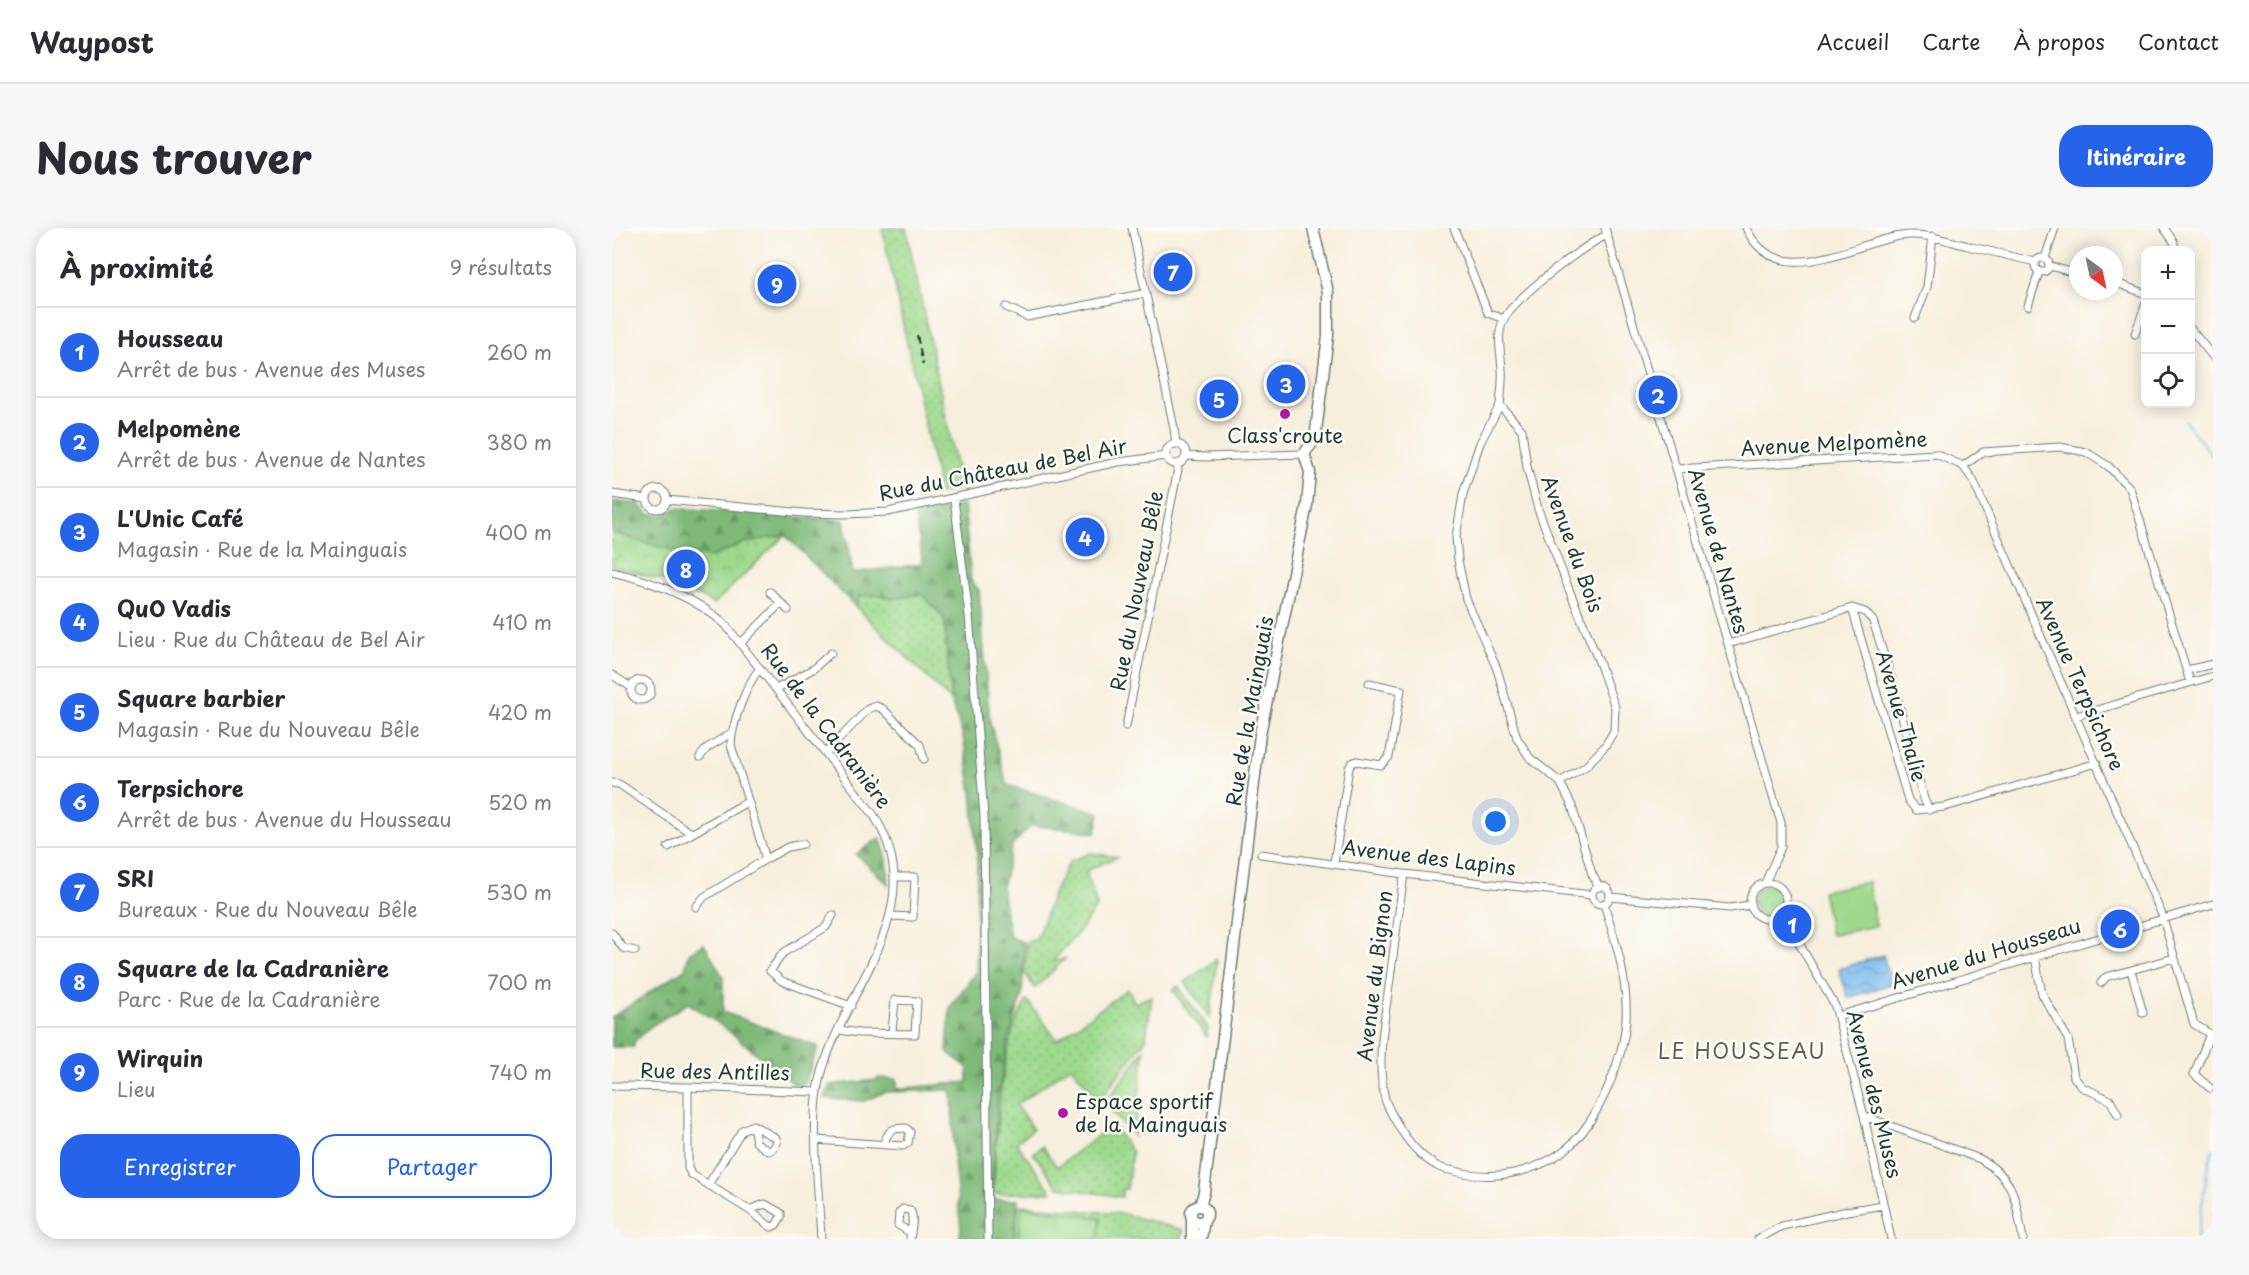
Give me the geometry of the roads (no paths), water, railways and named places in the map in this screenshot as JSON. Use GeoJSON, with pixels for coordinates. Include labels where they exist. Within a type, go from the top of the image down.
{"type":"FeatureCollection","features":[{"type":"Feature","properties":{"kind":"street"},"geometry":{"type":"LineString","coordinates":[[1132,228],[1176,444]]}},
{"type":"Feature","properties":{"kind":"street"},"geometry":{"type":"LineString","coordinates":[[1186,456],[1304,454],[1315,439],[1328,336],[1328,292],[1313,228]]}},
{"type":"Feature","properties":{"kind":"street"},"geometry":{"type":"LineString","coordinates":[[1454,228],[1488,313],[1504,319]]}},
{"type":"Feature","properties":{"kind":"street"},"geometry":{"type":"LineString","coordinates":[[1746,228],[1751,239],[1776,257],[1805,262],[1908,235],[1933,237],[2035,262]]}},
{"type":"Feature","properties":{"kind":"street"},"geometry":{"type":"LineString","coordinates":[[2045,258],[2055,228]]}},
{"type":"Feature","properties":{"kind":"street"},"geometry":{"type":"LineString","coordinates":[[2164,228],[2174,242],[2174,246]]}},
{"type":"Feature","properties":{"kind":"street"},"geometry":{"type":"LineString","coordinates":[[1599,887],[1592,874],[1572,806],[1560,782],[1530,758],[1517,738],[1497,669],[1466,600],[1456,537],[1463,494],[1480,443],[1500,405],[1502,370],[1498,343],[1504,319],[1534,285],[1606,231]]}},
{"type":"Feature","properties":{"kind":"street","name":"Avenue de Nantes"},"geometry":{"type":"LineString","coordinates":[[1606,231],[1781,823],[1781,847],[1765,883]]}},
{"type":"Feature","properties":{"kind":"street"},"geometry":{"type":"LineString","coordinates":[[1915,318],[1927,287],[1933,237]]}},
{"type":"Feature","properties":{"kind":"street"},"geometry":{"type":"LineString","coordinates":[[2045,258],[2039,258],[2035,262],[2035,268],[2039,272],[2046,272],[2050,266]]}},
{"type":"Feature","properties":{"kind":"street"},"geometry":{"type":"LineString","coordinates":[[2045,258],[2050,266],[2069,271]]}},
{"type":"Feature","properties":{"kind":"street"},"geometry":{"type":"LineString","coordinates":[[2028,306],[2039,272]]}},
{"type":"Feature","properties":{"kind":"street"},"geometry":{"type":"LineString","coordinates":[[2123,285],[2141,292]]}},
{"type":"Feature","properties":{"kind":"street"},"geometry":{"type":"LineString","coordinates":[[1006,307],[1028,317],[1146,293]]}},
{"type":"Feature","properties":{"kind":"street"},"geometry":{"type":"LineString","coordinates":[[2135,334],[2141,315]]}},
{"type":"Feature","properties":{"kind":"street"},"geometry":{"type":"LineString","coordinates":[[2195,333],[2212,352]]}},
{"type":"Feature","properties":{"kind":"street","name":"Avenue du Bois"},"geometry":{"type":"LineString","coordinates":[[1500,405],[1522,430],[1527,467],[1538,509],[1615,708],[1614,731],[1605,746],[1586,766],[1560,782]]}},
{"type":"Feature","properties":{"kind":"street"},"geometry":{"type":"LineString","coordinates":[[1176,444],[1184,447],[1186,456],[1184,461],[1176,464],[1170,462],[1166,456],[1170,447],[1176,444]]}},
{"type":"Feature","properties":{"kind":"street"},"geometry":{"type":"LineString","coordinates":[[1963,466],[1983,452],[2060,447],[2086,452],[2108,466],[2130,488],[2190,682]]}},
{"type":"Feature","properties":{"kind":"street","name":"Rue de la Mainguais"},"geometry":{"type":"LineString","coordinates":[[1200,1206],[1204,1192],[1260,734],[1307,505],[1310,472],[1304,454]]}},
{"type":"Feature","properties":{"kind":"street","name":"Avenue Melpomène"},"geometry":{"type":"LineString","coordinates":[[1677,469],[1936,454],[1963,466]]}},
{"type":"Feature","properties":{"kind":"street","name":"Rue du Château de Bel Air"},"geometry":{"type":"LineString","coordinates":[[667,500],[804,513],[847,514],[897,510],[1118,462],[1166,456]]}},
{"type":"Feature","properties":{"kind":"street","name":"Rue du Nouveau Bêle"},"geometry":{"type":"LineString","coordinates":[[1126,726],[1178,469],[1176,464]]}},
{"type":"Feature","properties":{"kind":"street","name":"Avenue Terpsichore"},"geometry":{"type":"LineString","coordinates":[[1963,466],[1973,480],[2164,918],[2194,1024],[2211,1035]]}},
{"type":"Feature","properties":{"kind":"street"},"geometry":{"type":"LineString","coordinates":[[657,489],[664,492],[667,500],[663,507],[656,509],[649,506],[646,499],[649,492],[657,489]]}},
{"type":"Feature","properties":{"kind":"street"},"geometry":{"type":"LineString","coordinates":[[612,494],[646,499]]}},
{"type":"Feature","properties":{"kind":"street"},"geometry":{"type":"LineString","coordinates":[[954,499],[969,615],[984,817],[988,1239]]}},
{"type":"Feature","properties":{"kind":"street","name":"Rue de la Cadranière"},"geometry":{"type":"LineString","coordinates":[[612,572],[669,590],[692,600],[717,617],[741,643],[879,823],[894,860],[895,877],[891,916],[826,1058],[817,1092],[816,1140],[821,1239]]}},
{"type":"Feature","properties":{"kind":"street"},"geometry":{"type":"LineString","coordinates":[[770,592],[788,610]]}},
{"type":"Feature","properties":{"kind":"street"},"geometry":{"type":"LineString","coordinates":[[741,643],[781,603]]}},
{"type":"Feature","properties":{"kind":"street"},"geometry":{"type":"LineString","coordinates":[[1728,644],[1852,608],[1865,612],[1873,621],[1929,810],[2097,763]]}},
{"type":"Feature","properties":{"kind":"street","name":"Avenue Thalie"},"geometry":{"type":"LineString","coordinates":[[1852,608],[1908,800],[1916,810],[1929,810]]}},
{"type":"Feature","properties":{"kind":"street"},"geometry":{"type":"LineString","coordinates":[[776,689],[813,669],[831,653]]}},
{"type":"Feature","properties":{"kind":"street"},"geometry":{"type":"LineString","coordinates":[[2187,670],[2213,664]]}},
{"type":"Feature","properties":{"kind":"street"},"geometry":{"type":"LineString","coordinates":[[760,668],[751,679],[731,734],[731,746],[766,859]]}},
{"type":"Feature","properties":{"kind":"street"},"geometry":{"type":"LineString","coordinates":[[612,675],[632,687]]}},
{"type":"Feature","properties":{"kind":"street"},"geometry":{"type":"LineString","coordinates":[[2076,716],[2213,676]]}},
{"type":"Feature","properties":{"kind":"street"},"geometry":{"type":"LineString","coordinates":[[1334,863],[1348,768],[1352,763],[1358,761],[1381,765],[1389,757],[1401,690],[1369,683]]}},
{"type":"Feature","properties":{"kind":"street"},"geometry":{"type":"LineString","coordinates":[[826,753],[868,709],[876,705],[884,709],[920,745],[924,759]]}},
{"type":"Feature","properties":{"kind":"street"},"geometry":{"type":"LineString","coordinates":[[700,757],[708,748],[731,734]]}},
{"type":"Feature","properties":{"kind":"street"},"geometry":{"type":"LineString","coordinates":[[612,783],[619,784],[691,833]]}},
{"type":"Feature","properties":{"kind":"street"},"geometry":{"type":"LineString","coordinates":[[668,847],[747,802]]}},
{"type":"Feature","properties":{"kind":"street"},"geometry":{"type":"LineString","coordinates":[[696,907],[704,897],[766,859],[788,847],[803,844]]}},
{"type":"Feature","properties":{"kind":"street","name":"Avenue des Lapins"},"geometry":{"type":"LineString","coordinates":[[1261,854],[1404,874],[1592,895]]}},
{"type":"Feature","properties":{"kind":"street","name":"Avenue du Bignon"},"geometry":{"type":"LineString","coordinates":[[1404,874],[1382,1037],[1380,1073],[1385,1102],[1401,1132],[1417,1151],[1438,1167],[1462,1173],[1485,1176],[1509,1174],[1543,1164],[1566,1148],[1583,1132],[1614,1076],[1626,1021],[1626,998],[1623,970],[1604,904]]}},
{"type":"Feature","properties":{"kind":"street"},"geometry":{"type":"LineString","coordinates":[[891,916],[913,917],[915,877],[895,877]]}},
{"type":"Feature","properties":{"kind":"street"},"geometry":{"type":"LineString","coordinates":[[1769,919],[1778,915],[1784,908],[1785,897],[1776,884],[1759,884],[1751,893],[1750,905],[1757,915],[1792,931]]}},
{"type":"Feature","properties":{"kind":"street"},"geometry":{"type":"LineString","coordinates":[[1599,887],[1607,889],[1610,897],[1604,904],[1596,903],[1592,895],[1599,887]]}},
{"type":"Feature","properties":{"kind":"street"},"geometry":{"type":"LineString","coordinates":[[1610,897],[1730,909],[1750,905]]}},
{"type":"Feature","properties":{"kind":"street","name":"Avenue du Housseau"},"geometry":{"type":"LineString","coordinates":[[1838,1016],[2213,904]]}},
{"type":"Feature","properties":{"kind":"street","name":"Avenue des Muses"},"geometry":{"type":"LineString","coordinates":[[1784,908],[1792,931],[1836,1006],[1864,1116],[1891,1239]]}},
{"type":"Feature","properties":{"kind":"street"},"geometry":{"type":"LineString","coordinates":[[833,915],[826,927],[783,953],[770,971],[782,981],[850,1006]]}},
{"type":"Feature","properties":{"kind":"street"},"geometry":{"type":"LineString","coordinates":[[612,933],[624,948],[635,951]]}},
{"type":"Feature","properties":{"kind":"street"},"geometry":{"type":"LineString","coordinates":[[2035,957],[2042,993],[2068,1039],[2074,1077],[2082,1087],[2110,1100],[2118,1115]]}},
{"type":"Feature","properties":{"kind":"street"},"geometry":{"type":"LineString","coordinates":[[2101,983],[2106,977],[2174,958]]}},
{"type":"Feature","properties":{"kind":"street"},"geometry":{"type":"LineString","coordinates":[[2131,970],[2143,1013]]}},
{"type":"Feature","properties":{"kind":"street"},"geometry":{"type":"LineString","coordinates":[[839,1030],[859,1033],[915,1034],[917,1001],[896,1000],[892,1032]]}},
{"type":"Feature","properties":{"kind":"street"},"geometry":{"type":"LineString","coordinates":[[2210,1088],[2194,1074],[2211,1035]]}},
{"type":"Feature","properties":{"kind":"street","name":"Rue des Antilles"},"geometry":{"type":"LineString","coordinates":[[612,1086],[817,1092]]}},
{"type":"Feature","properties":{"kind":"street"},"geometry":{"type":"LineString","coordinates":[[688,1087],[688,1168],[691,1174],[749,1210]]}},
{"type":"Feature","properties":{"kind":"street"},"geometry":{"type":"LineString","coordinates":[[1864,1116],[1980,1159],[1997,1168],[2009,1184],[2015,1199],[2023,1239]]}},
{"type":"Feature","properties":{"kind":"street"},"geometry":{"type":"LineString","coordinates":[[708,1185],[742,1130],[753,1125]]}},
{"type":"Feature","properties":{"kind":"street"},"geometry":{"type":"LineString","coordinates":[[816,1140],[884,1143]]}},
{"type":"Feature","properties":{"kind":"street"},"geometry":{"type":"LineString","coordinates":[[1758,1239],[1782,1226],[1883,1205]]}},
{"type":"Feature","properties":{"kind":"street"},"geometry":{"type":"LineString","coordinates":[[1192,1239],[1192,1210],[1200,1206],[1207,1211],[1201,1239]]}},
{"type":"Feature","properties":{"kind":"street"},"geometry":{"type":"LineString","coordinates":[[1192,1218],[1196,1221],[1204,1220]]}},
{"type":"Feature","properties":{"kind":"water"},"geometry":{"type":"Polygon","coordinates":[[[1883,955],[1892,984],[1848,998],[1839,969],[1883,955]]]}},
{"type":"Feature","properties":{"kind":"waterway"},"geometry":{"type":"LineString","coordinates":[[2185,421],[2213,457]]}},
{"type":"Feature","properties":{"kind":"waterway"},"geometry":{"type":"LineString","coordinates":[[2197,1239],[2207,1172],[2213,1149]]}},
{"type":"Feature","properties":{"kind":"railway"},"geometry":{"type":"LineString","coordinates":[[917,335],[923,365]]}},
{"type":"Feature","properties":{"kind":"place","name":"SRI"},"geometry":{"type":"Point","coordinates":[1173,272]}},
{"type":"Feature","properties":{"kind":"place","name":"Wirquin"},"geometry":{"type":"Point","coordinates":[777,284]}},
{"type":"Feature","properties":{"kind":"place","name":"L'Unic Café"},"geometry":{"type":"Point","coordinates":[1286,384]}},
{"type":"Feature","properties":{"kind":"place","name":"Melpomène"},"geometry":{"type":"Point","coordinates":[1658,395]}},
{"type":"Feature","properties":{"kind":"place","name":"Square barbier"},"geometry":{"type":"Point","coordinates":[1219,399]}},
{"type":"Feature","properties":{"kind":"place","name":"Class'croute"},"geometry":{"type":"Point","coordinates":[1285,414]}},
{"type":"Feature","properties":{"kind":"place","name":"QuO Vadis"},"geometry":{"type":"Point","coordinates":[1085,537]}},
{"type":"Feature","properties":{"kind":"place","name":"Square de la Cadranière"},"geometry":{"type":"Point","coordinates":[686,569]}},
{"type":"Feature","properties":{"kind":"place","name":"Housseau"},"geometry":{"type":"Point","coordinates":[1792,924]}},
{"type":"Feature","properties":{"kind":"place","name":"Terpsichore"},"geometry":{"type":"Point","coordinates":[2120,929]}},
{"type":"Feature","properties":{"kind":"place","name":"Espace sportif de la Mainguais"},"geometry":{"type":"Point","coordinates":[1063,1113]}},
{"type":"Feature","properties":{"kind":"district","name":"LE HOUSSEAU"},"geometry":{"type":"Point","coordinates":[1742,1052]}}]}
